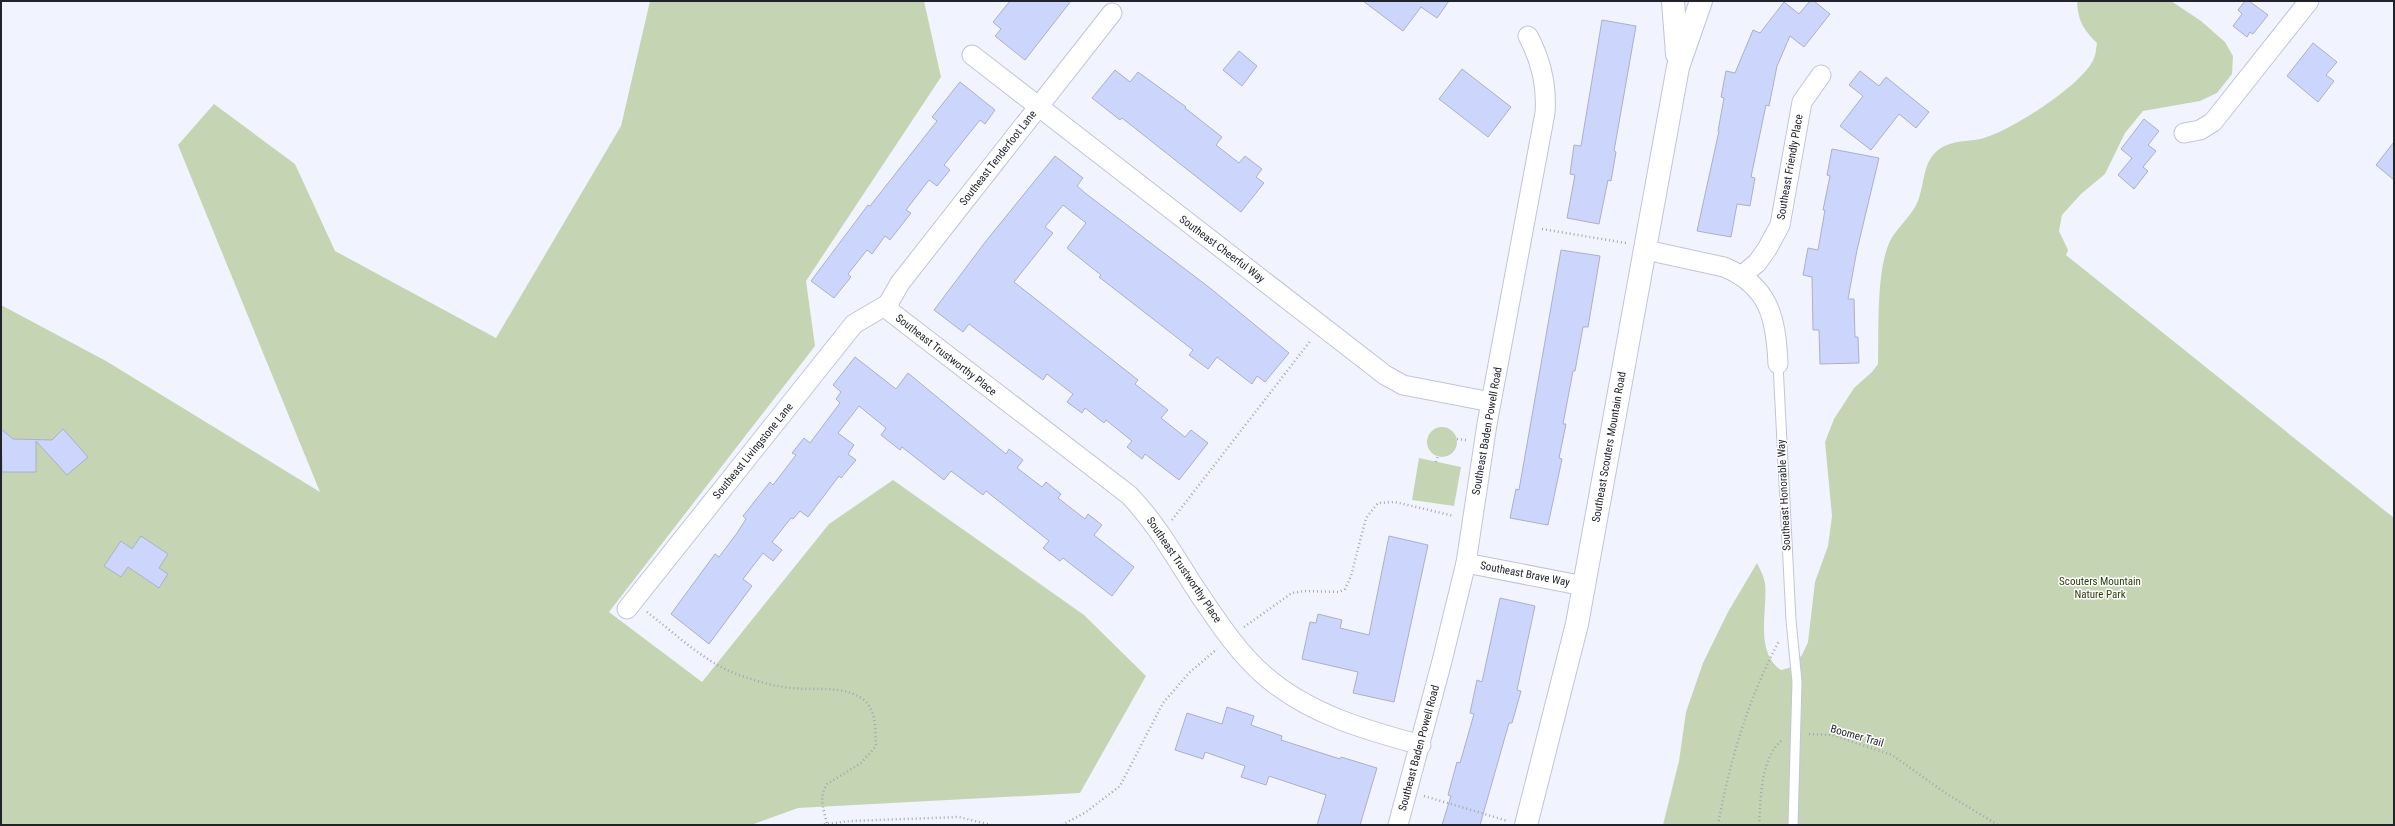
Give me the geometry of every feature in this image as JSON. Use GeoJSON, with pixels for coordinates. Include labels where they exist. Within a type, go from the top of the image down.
{"type":"FeatureCollection","features":[{"type":"Feature","properties":{"kind":"street","name":"Southeast Scouters Mountain Road"},"geometry":{"type":"LineString","coordinates":[[1673,1],[1678,67]]}},
{"type":"Feature","properties":{"kind":"street","name":"Southeast Scouters Mountain Road"},"geometry":{"type":"LineString","coordinates":[[1520,824],[1575,632],[1631,321],[1636,250],[1678,67],[1701,1]]}},
{"type":"Feature","properties":{"kind":"street"},"geometry":{"type":"LineString","coordinates":[[2184,133],[2200,130],[2213,122],[2309,1]]}},
{"type":"Feature","properties":{"kind":"street","name":"Southeast Tenderfoot Lane"},"geometry":{"type":"LineString","coordinates":[[888,304],[900,283],[1112,12]]}},
{"type":"Feature","properties":{"kind":"street","name":"Southeast Baden Powell Road"},"geometry":{"type":"LineString","coordinates":[[1398,825],[1421,745],[1466,563],[1491,402],[1545,113],[1546,96],[1540,64],[1528,36]]}},
{"type":"Feature","properties":{"kind":"street","name":"Southeast Cheerful Way"},"geometry":{"type":"LineString","coordinates":[[972,55],[1385,374],[1403,385],[1491,402]]}},
{"type":"Feature","properties":{"kind":"street","name":"Southeast Friendly Place"},"geometry":{"type":"LineString","coordinates":[[1741,276],[1757,262],[1767,249],[1780,225],[1802,102],[1821,75]]}},
{"type":"Feature","properties":{"kind":"street","name":"Southeast Honorable Way"},"geometry":{"type":"LineString","coordinates":[[1636,250],[1724,267],[1741,276],[1757,289],[1772,313],[1778,364]]}},
{"type":"Feature","properties":{"kind":"street","name":"Southeast Trustworthy Place"},"geometry":{"type":"LineString","coordinates":[[888,304],[891,312],[1129,495],[1161,533],[1198,593],[1230,637],[1264,675],[1293,697],[1343,721],[1421,745]]}},
{"type":"Feature","properties":{"kind":"street","name":"Southeast Livingstone Lane"},"geometry":{"type":"LineString","coordinates":[[630,605],[854,324],[888,304]]}},
{"type":"Feature","properties":{"kind":"street","name":"Southeast Brave Way"},"geometry":{"type":"LineString","coordinates":[[1466,563],[1584,586]]}},
{"type":"Feature","properties":{"kind":"lane","name":"Southeast Honorable Way"},"geometry":{"type":"LineString","coordinates":[[1778,364],[1791,620],[1797,682],[1793,825]]}},
{"type":"Feature","properties":{"kind":"path"},"geometry":{"type":"LineString","coordinates":[[1524,225],[1627,243],[1636,250]]}},
{"type":"Feature","properties":{"kind":"path"},"geometry":{"type":"LineString","coordinates":[[1161,533],[1323,326]]}},
{"type":"Feature","properties":{"kind":"path"},"geometry":{"type":"LineString","coordinates":[[1436,462],[1438,456]]}},
{"type":"Feature","properties":{"kind":"path"},"geometry":{"type":"LineString","coordinates":[[1062,825],[1086,812],[1120,786],[1163,703],[1189,673],[1230,637],[1292,593],[1305,591],[1339,592],[1345,589],[1351,576],[1366,518],[1378,503],[1394,502],[1472,520]]}},
{"type":"Feature","properties":{"kind":"path"},"geometry":{"type":"LineString","coordinates":[[630,605],[717,666],[742,676],[785,688],[836,690],[856,696],[865,701],[873,713],[876,746],[861,763],[827,784],[824,788],[821,799],[827,824]]}},
{"type":"Feature","properties":{"kind":"path"},"geometry":{"type":"LineString","coordinates":[[1718,825],[1728,774],[1752,694],[1791,620]]}},
{"type":"Feature","properties":{"kind":"path"},"geometry":{"type":"LineString","coordinates":[[1759,825],[1766,765],[1777,745],[1785,738],[1796,733]]}},
{"type":"Feature","properties":{"kind":"path","name":"Boomer Trail"},"geometry":{"type":"LineString","coordinates":[[1796,733],[1832,735],[1892,755],[1947,794],[1998,825]]}},
{"type":"Feature","properties":{"kind":"path"},"geometry":{"type":"LineString","coordinates":[[1408,792],[1520,824]]}},
{"type":"Feature","properties":{"kind":"path"},"geometry":{"type":"LineString","coordinates":[[820,825],[959,817],[991,825]]}},
{"type":"Feature","properties":{"kind":"green space"},"geometry":{"type":"Polygon","coordinates":[[[650,1],[924,1],[941,77],[806,281],[815,346],[609,612],[702,682],[829,524],[893,480],[1084,615],[1146,676],[1080,793],[798,808],[751,825],[1,825],[1,305],[106,361],[320,492],[178,145],[214,104],[295,164],[335,251],[496,338],[621,126],[650,1]]]}},
{"type":"Feature","properties":{"kind":"green space","name":"Scouters Mountain Nature Park"},"geometry":{"type":"Polygon","coordinates":[[[2077,1],[2171,1],[2201,21],[2225,42],[2233,56],[2232,74],[2217,93],[2200,101],[2143,111],[2125,133],[2105,174],[2081,194],[2062,215],[2059,231],[2068,250],[2066,255],[2394,518],[2394,825],[1663,825],[1679,761],[1686,712],[1703,663],[1728,612],[1757,563],[1765,583],[1765,641],[1773,662],[1781,670],[1789,668],[1802,655],[1808,642],[1815,582],[1828,546],[1832,516],[1825,442],[1834,419],[1854,388],[1872,372],[1878,364],[1879,301],[1882,268],[1890,241],[1912,212],[1918,201],[1924,174],[1929,161],[1932,156],[1942,147],[1958,142],[1980,139],[2008,128],[2061,94],[2088,69],[2095,56],[2097,43],[2082,24],[2077,1]]]}},
{"type":"Feature","properties":{"kind":"green space"},"geometry":{"type":"Polygon","coordinates":[[[1442,427],[1453,431],[1457,442],[1453,453],[1442,457],[1431,453],[1427,442],[1431,431],[1442,427]]]}},
{"type":"Feature","properties":{"kind":"green space"},"geometry":{"type":"Polygon","coordinates":[[[1419,458],[1461,467],[1454,506],[1412,500],[1419,458]]]}},
{"type":"Feature","properties":{"kind":"building"},"geometry":{"type":"Polygon","coordinates":[[[1010,1],[1071,1],[1025,60],[995,36],[1001,29],[993,22],[1010,1]]]}},
{"type":"Feature","properties":{"kind":"building"},"geometry":{"type":"Polygon","coordinates":[[[1363,1],[1449,1],[1437,18],[1421,7],[1403,31],[1363,1]]]}},
{"type":"Feature","properties":{"kind":"building"},"geometry":{"type":"Polygon","coordinates":[[[1810,1],[1814,1],[1830,14],[1804,47],[1790,36],[1777,66],[1769,106],[1766,105],[1751,177],[1755,178],[1750,206],[1737,204],[1731,237],[1697,231],[1719,131],[1724,98],[1721,97],[1726,71],[1735,73],[1753,30],[1760,33],[1784,2],[1799,14],[1810,1]]]}},
{"type":"Feature","properties":{"kind":"building"},"geometry":{"type":"Polygon","coordinates":[[[2245,1],[2249,1],[2268,15],[2253,34],[2250,32],[2247,37],[2233,26],[2242,14],[2238,10],[2245,1]]]}},
{"type":"Feature","properties":{"kind":"building"},"geometry":{"type":"Polygon","coordinates":[[[1602,20],[1636,26],[1614,151],[1616,152],[1611,181],[1608,180],[1599,224],[1567,218],[1575,175],[1570,174],[1574,145],[1581,146],[1602,20]]]}},
{"type":"Feature","properties":{"kind":"building"},"geometry":{"type":"Polygon","coordinates":[[[2313,43],[2337,62],[2326,75],[2334,81],[2318,102],[2287,76],[2313,43]]]}},
{"type":"Feature","properties":{"kind":"building"},"geometry":{"type":"Polygon","coordinates":[[[1239,51],[1257,66],[1242,86],[1223,70],[1239,51]]]}},
{"type":"Feature","properties":{"kind":"building"},"geometry":{"type":"Polygon","coordinates":[[[1462,69],[1511,107],[1488,137],[1439,99],[1462,69]]]}},
{"type":"Feature","properties":{"kind":"building"},"geometry":{"type":"Polygon","coordinates":[[[1115,70],[1130,82],[1138,72],[1186,107],[1185,108],[1222,137],[1216,145],[1239,163],[1245,156],[1262,169],[1256,177],[1264,183],[1241,212],[1122,118],[1120,120],[1092,98],[1115,70]]]}},
{"type":"Feature","properties":{"kind":"building"},"geometry":{"type":"Polygon","coordinates":[[[1860,71],[1879,86],[1886,77],[1929,112],[1916,128],[1899,114],[1871,150],[1840,126],[1863,96],[1849,85],[1860,71]]]}},
{"type":"Feature","properties":{"kind":"building"},"geometry":{"type":"Polygon","coordinates":[[[960,82],[995,110],[985,124],[980,120],[944,165],[950,170],[937,186],[929,180],[906,210],[911,213],[890,240],[885,236],[872,254],[867,250],[848,274],[851,277],[834,298],[811,281],[868,205],[870,206],[937,121],[932,117],[960,82]]]}},
{"type":"Feature","properties":{"kind":"building"},"geometry":{"type":"Polygon","coordinates":[[[2144,119],[2159,131],[2148,145],[2156,151],[2143,167],[2148,171],[2134,189],[2118,175],[2132,158],[2121,149],[2144,119]]]}},
{"type":"Feature","properties":{"kind":"building"},"geometry":{"type":"Polygon","coordinates":[[[2394,142],[2394,180],[2376,165],[2394,142]]]}},
{"type":"Feature","properties":{"kind":"building"},"geometry":{"type":"Polygon","coordinates":[[[1832,149],[1879,158],[1857,250],[1848,299],[1854,299],[1855,337],[1858,337],[1859,363],[1820,364],[1819,330],[1813,330],[1812,277],[1803,275],[1808,248],[1818,250],[1825,210],[1823,210],[1830,176],[1827,175],[1832,149]]]}},
{"type":"Feature","properties":{"kind":"building"},"geometry":{"type":"Polygon","coordinates":[[[1055,156],[1083,178],[1077,186],[1085,193],[1210,288],[1289,353],[1265,382],[1257,376],[1252,384],[1217,357],[1208,369],[1189,355],[1193,350],[1099,277],[1101,275],[1067,248],[1086,223],[1063,205],[1045,227],[1053,233],[1014,282],[1138,380],[1135,384],[1168,410],[1161,418],[1185,437],[1191,430],[1208,443],[1179,480],[1145,454],[1142,459],[1127,447],[1132,441],[1106,420],[1104,423],[1085,408],[1082,413],[1067,402],[1073,394],[1047,374],[1043,380],[969,324],[963,332],[934,310],[986,241],[1055,156]]]}},
{"type":"Feature","properties":{"kind":"building"},"geometry":{"type":"Polygon","coordinates":[[[1561,250],[1600,256],[1588,327],[1583,327],[1575,371],[1573,371],[1563,424],[1566,424],[1559,458],[1562,459],[1548,525],[1510,518],[1516,489],[1519,490],[1561,250]]]}},
{"type":"Feature","properties":{"kind":"building"},"geometry":{"type":"Polygon","coordinates":[[[855,357],[896,389],[908,373],[1006,454],[1009,449],[1023,460],[1017,468],[1042,487],[1046,482],[1061,494],[1058,498],[1085,519],[1088,514],[1102,525],[1094,535],[1134,567],[1112,596],[1063,558],[1060,561],[1043,548],[1049,541],[986,491],[983,495],[951,471],[944,480],[902,447],[900,450],[881,435],[886,428],[859,406],[838,433],[854,445],[848,454],[856,460],[841,478],[839,476],[808,517],[800,511],[793,519],[791,518],[772,542],[782,550],[773,561],[763,553],[743,579],[752,586],[709,644],[671,614],[715,554],[719,557],[746,519],[743,516],[770,482],[773,485],[796,455],[792,453],[804,438],[810,443],[840,403],[836,399],[841,392],[833,385],[855,357]]]}},
{"type":"Feature","properties":{"kind":"building"},"geometry":{"type":"Polygon","coordinates":[[[1,429],[13,439],[52,440],[63,429],[88,457],[67,475],[36,441],[36,472],[2,472],[1,429]]]}},
{"type":"Feature","properties":{"kind":"building"},"geometry":{"type":"Polygon","coordinates":[[[141,536],[168,554],[159,568],[168,574],[159,588],[128,567],[121,577],[104,566],[121,541],[132,549],[141,536]]]}},
{"type":"Feature","properties":{"kind":"building"},"geometry":{"type":"Polygon","coordinates":[[[1389,536],[1428,545],[1394,702],[1353,693],[1358,672],[1302,659],[1310,622],[1316,623],[1318,614],[1342,620],[1340,628],[1369,635],[1389,536]]]}},
{"type":"Feature","properties":{"kind":"building"},"geometry":{"type":"Polygon","coordinates":[[[1500,598],[1535,606],[1517,690],[1521,691],[1512,723],[1509,723],[1480,825],[1442,825],[1451,796],[1448,795],[1457,762],[1460,763],[1474,714],[1470,713],[1477,680],[1482,682],[1500,598]]]}},
{"type":"Feature","properties":{"kind":"building"},"geometry":{"type":"Polygon","coordinates":[[[1227,707],[1254,716],[1251,725],[1282,736],[1281,740],[1340,759],[1341,757],[1377,768],[1360,825],[1317,825],[1326,795],[1269,776],[1266,785],[1241,777],[1245,766],[1205,752],[1203,759],[1175,750],[1187,713],[1222,724],[1227,707]]]}}]}
